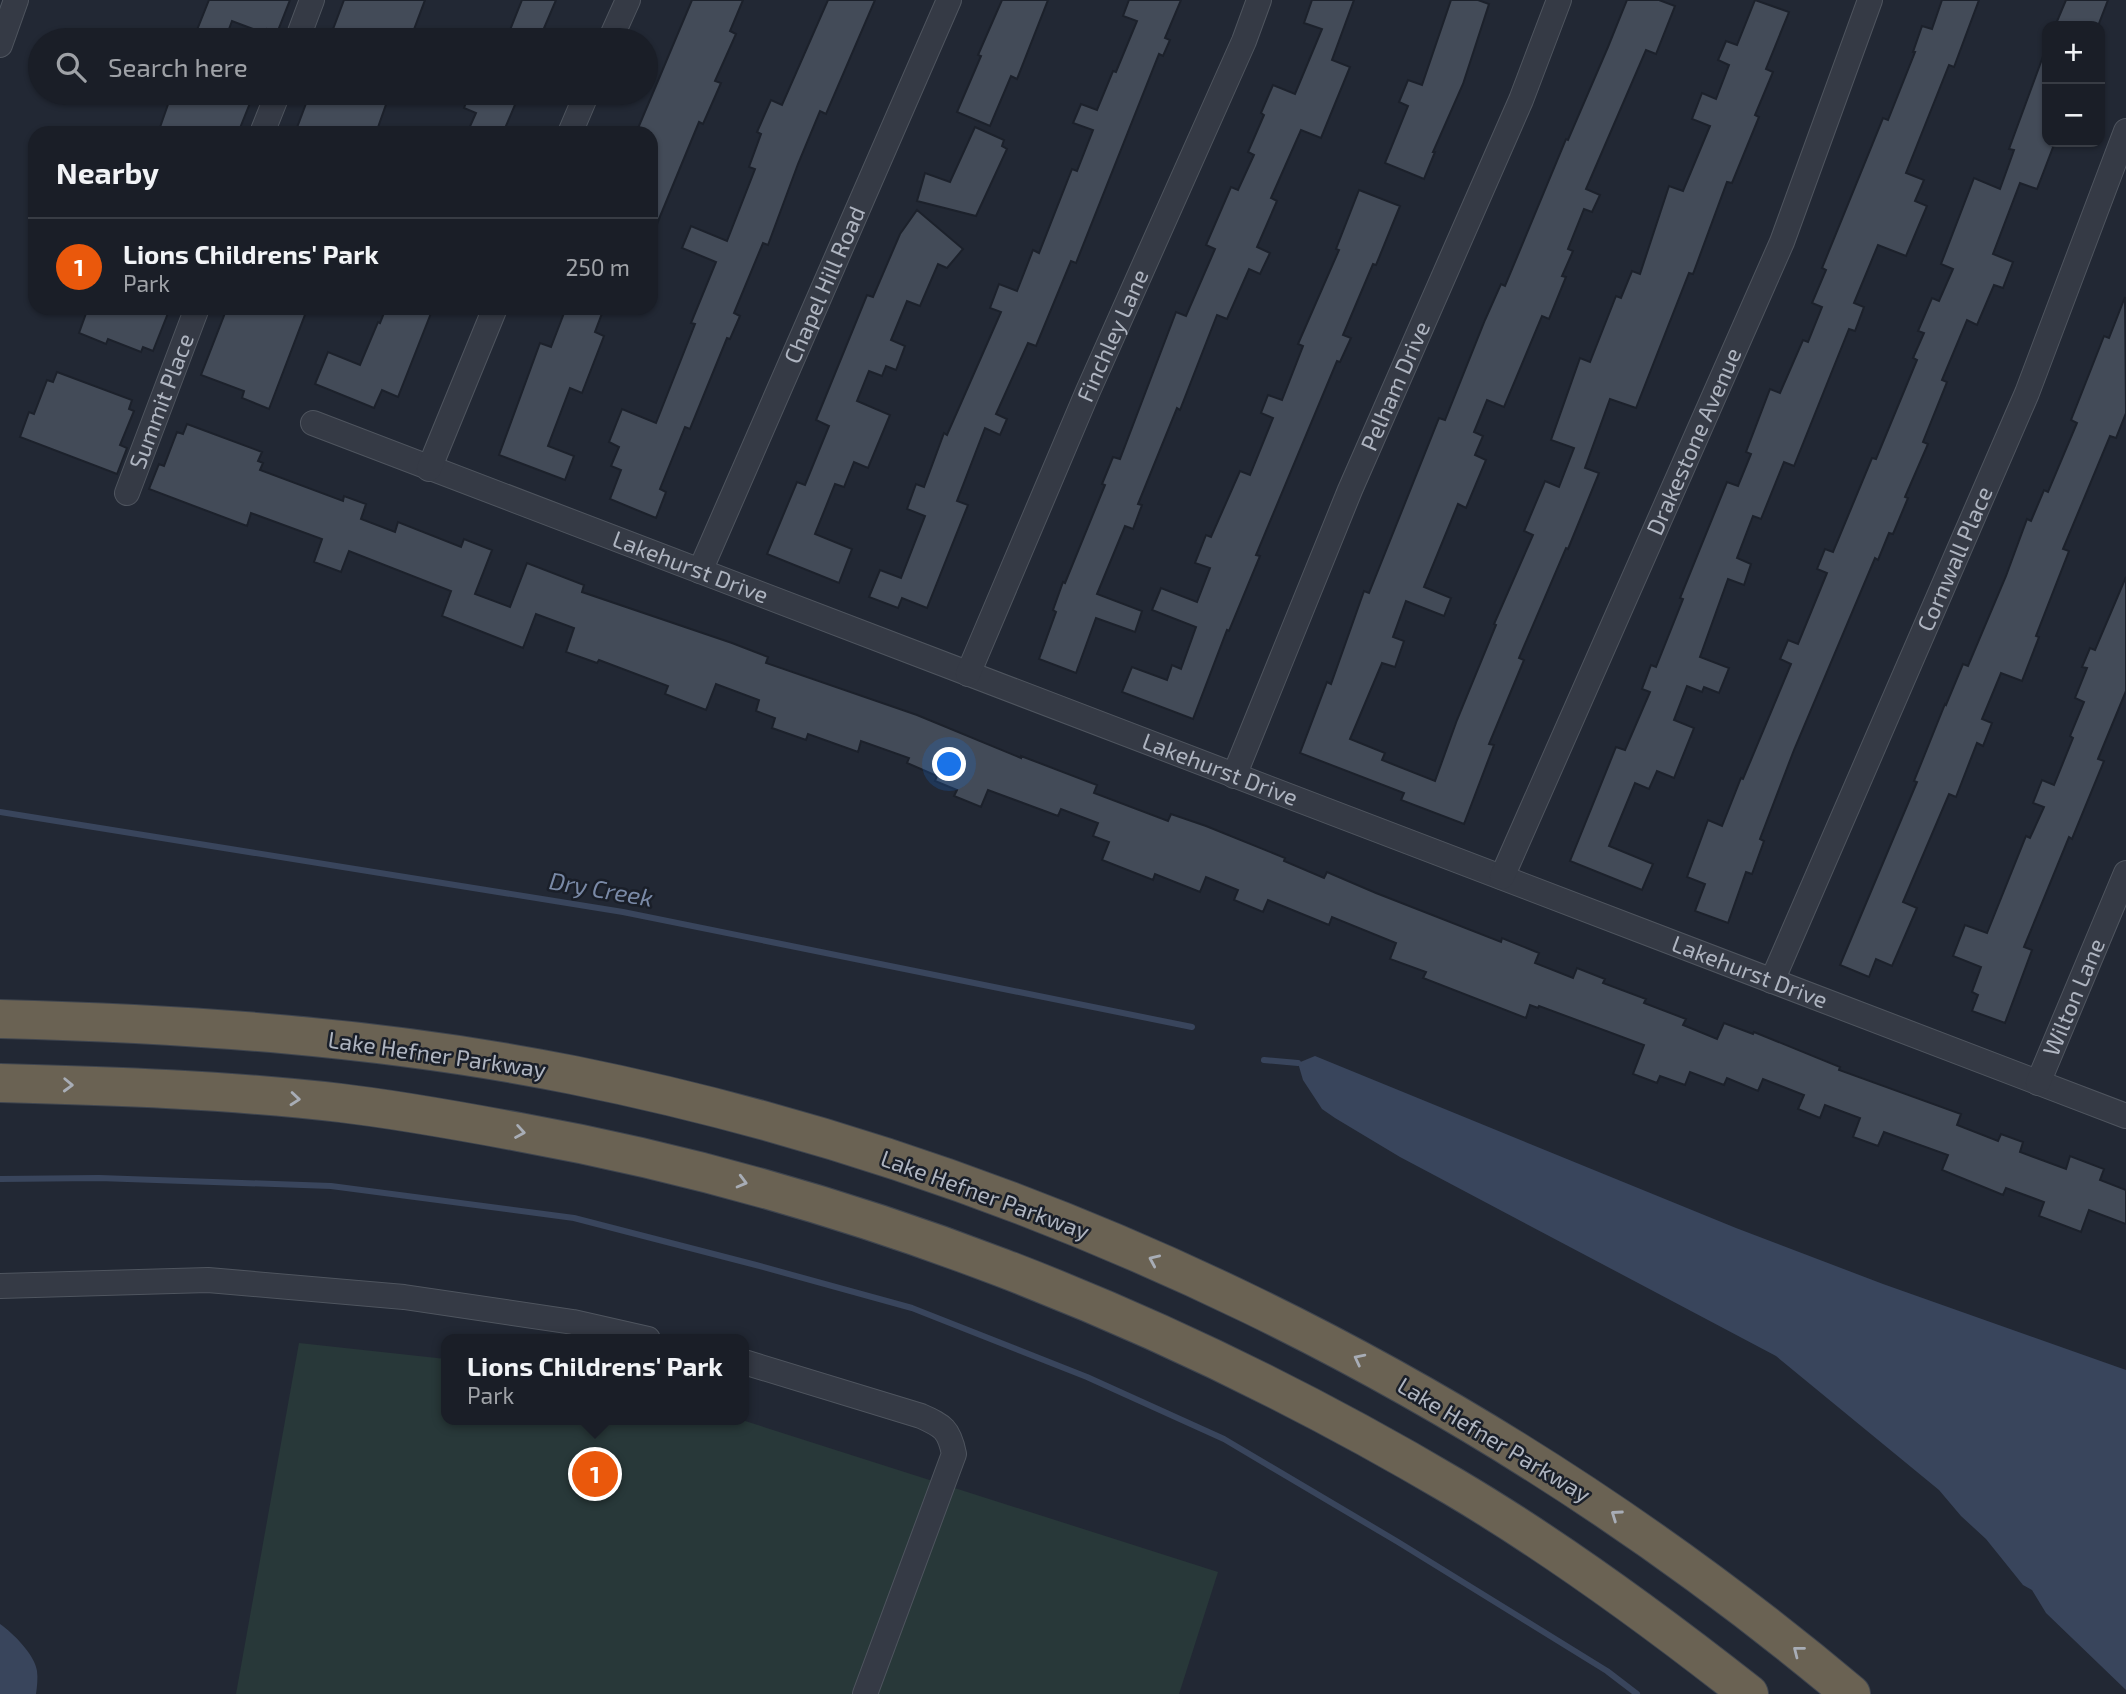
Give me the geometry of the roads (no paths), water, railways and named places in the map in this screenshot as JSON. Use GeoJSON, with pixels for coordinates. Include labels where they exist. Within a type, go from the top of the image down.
{"type":"FeatureCollection","features":[{"type":"Feature","properties":{"kind":"highway"},"geometry":{"type":"LineString","coordinates":[[0,994],[127,1022]]}},
{"type":"Feature","properties":{"kind":"highway","name":"Lake Hefner Parkway"},"geometry":{"type":"LineString","coordinates":[[0,1019],[127,1022],[341,1039],[567,1074],[654,1093],[818,1136],[986,1192],[1125,1247],[1221,1289],[1371,1365],[1509,1444],[1695,1571],[1851,1694]]}},
{"type":"Feature","properties":{"kind":"highway"},"geometry":{"type":"LineString","coordinates":[[0,1083],[238,1093],[345,1103],[461,1121],[577,1142],[676,1165],[770,1189],[933,1241],[1024,1274],[1113,1311],[1273,1386],[1360,1433],[1457,1489],[1539,1541],[1634,1607],[1749,1694]]}},
{"type":"Feature","properties":{"kind":"street"},"geometry":{"type":"LineString","coordinates":[[0,45],[16,0]]}},
{"type":"Feature","properties":{"kind":"street"},"geometry":{"type":"LineString","coordinates":[[302,28],[313,0]]}},
{"type":"Feature","properties":{"kind":"street"},"geometry":{"type":"LineString","coordinates":[[615,28],[628,0]]}},
{"type":"Feature","properties":{"kind":"street","name":"Chapel Hill Road"},"geometry":{"type":"LineString","coordinates":[[700,571],[948,0]]}},
{"type":"Feature","properties":{"kind":"street","name":"Finchley Lane"},"geometry":{"type":"LineString","coordinates":[[968,674],[1088,391],[1244,41],[1259,0]]}},
{"type":"Feature","properties":{"kind":"street","name":"Pelham Drive"},"geometry":{"type":"LineString","coordinates":[[1234,776],[1350,490],[1521,100],[1559,0]]}},
{"type":"Feature","properties":{"kind":"street","name":"Drakestone Avenue"},"geometry":{"type":"LineString","coordinates":[[1502,877],[1782,242],[1870,0]]}},
{"type":"Feature","properties":{"kind":"street"},"geometry":{"type":"LineString","coordinates":[[265,126],[273,105]]}},
{"type":"Feature","properties":{"kind":"street"},"geometry":{"type":"LineString","coordinates":[[572,126],[582,105]]}},
{"type":"Feature","properties":{"kind":"street","name":"Cornwall Place"},"geometry":{"type":"LineString","coordinates":[[1772,981],[2027,393],[2126,131]]}},
{"type":"Feature","properties":{"kind":"street","name":"Summit Place"},"geometry":{"type":"LineString","coordinates":[[127,493],[194,315]]}},
{"type":"Feature","properties":{"kind":"street"},"geometry":{"type":"LineString","coordinates":[[429,469],[492,315]]}},
{"type":"Feature","properties":{"kind":"street","name":"Lakehurst Drive"},"geometry":{"type":"LineString","coordinates":[[313,423],[2126,1116]]}},
{"type":"Feature","properties":{"kind":"street","name":"Wilton Lane"},"geometry":{"type":"LineString","coordinates":[[2038,1083],[2126,873]]}},
{"type":"Feature","properties":{"kind":"street"},"geometry":{"type":"LineString","coordinates":[[0,1286],[222,1281],[404,1297],[573,1322],[626,1334]]}},
{"type":"Feature","properties":{"kind":"street"},"geometry":{"type":"LineString","coordinates":[[749,1364],[921,1416],[938,1423],[950,1434],[954,1454],[865,1694]]}},
{"type":"Feature","properties":{"kind":"water"},"geometry":{"type":"Polygon","coordinates":[[[1315,1056],[1736,1228],[1883,1284],[2126,1370],[2126,1690],[2046,1613],[2032,1590],[2023,1585],[1986,1539],[1961,1516],[1939,1490],[1776,1356],[1400,1157],[1335,1118],[1322,1109],[1303,1080],[1298,1063],[1315,1056]]]}},
{"type":"Feature","properties":{"kind":"water"},"geometry":{"type":"Polygon","coordinates":[[[0,1624],[32,1658],[37,1671],[36,1694],[0,1694],[0,1624]]]}},
{"type":"Feature","properties":{"kind":"waterway","name":"Dry Creek"},"geometry":{"type":"LineString","coordinates":[[0,812],[623,912],[1192,1027]]}},
{"type":"Feature","properties":{"kind":"waterway","name":"Dry Creek"},"geometry":{"type":"LineString","coordinates":[[1264,1060],[1298,1063]]}},
{"type":"Feature","properties":{"kind":"waterway"},"geometry":{"type":"LineString","coordinates":[[0,1179],[99,1178],[331,1186],[574,1218],[912,1308],[1087,1377],[1224,1439],[1607,1671],[1637,1694]]}},
{"type":"Feature","properties":{"kind":"place","name":"Lions Childrens' Park"},"geometry":{"type":"Point","coordinates":[595,1474]}}]}
